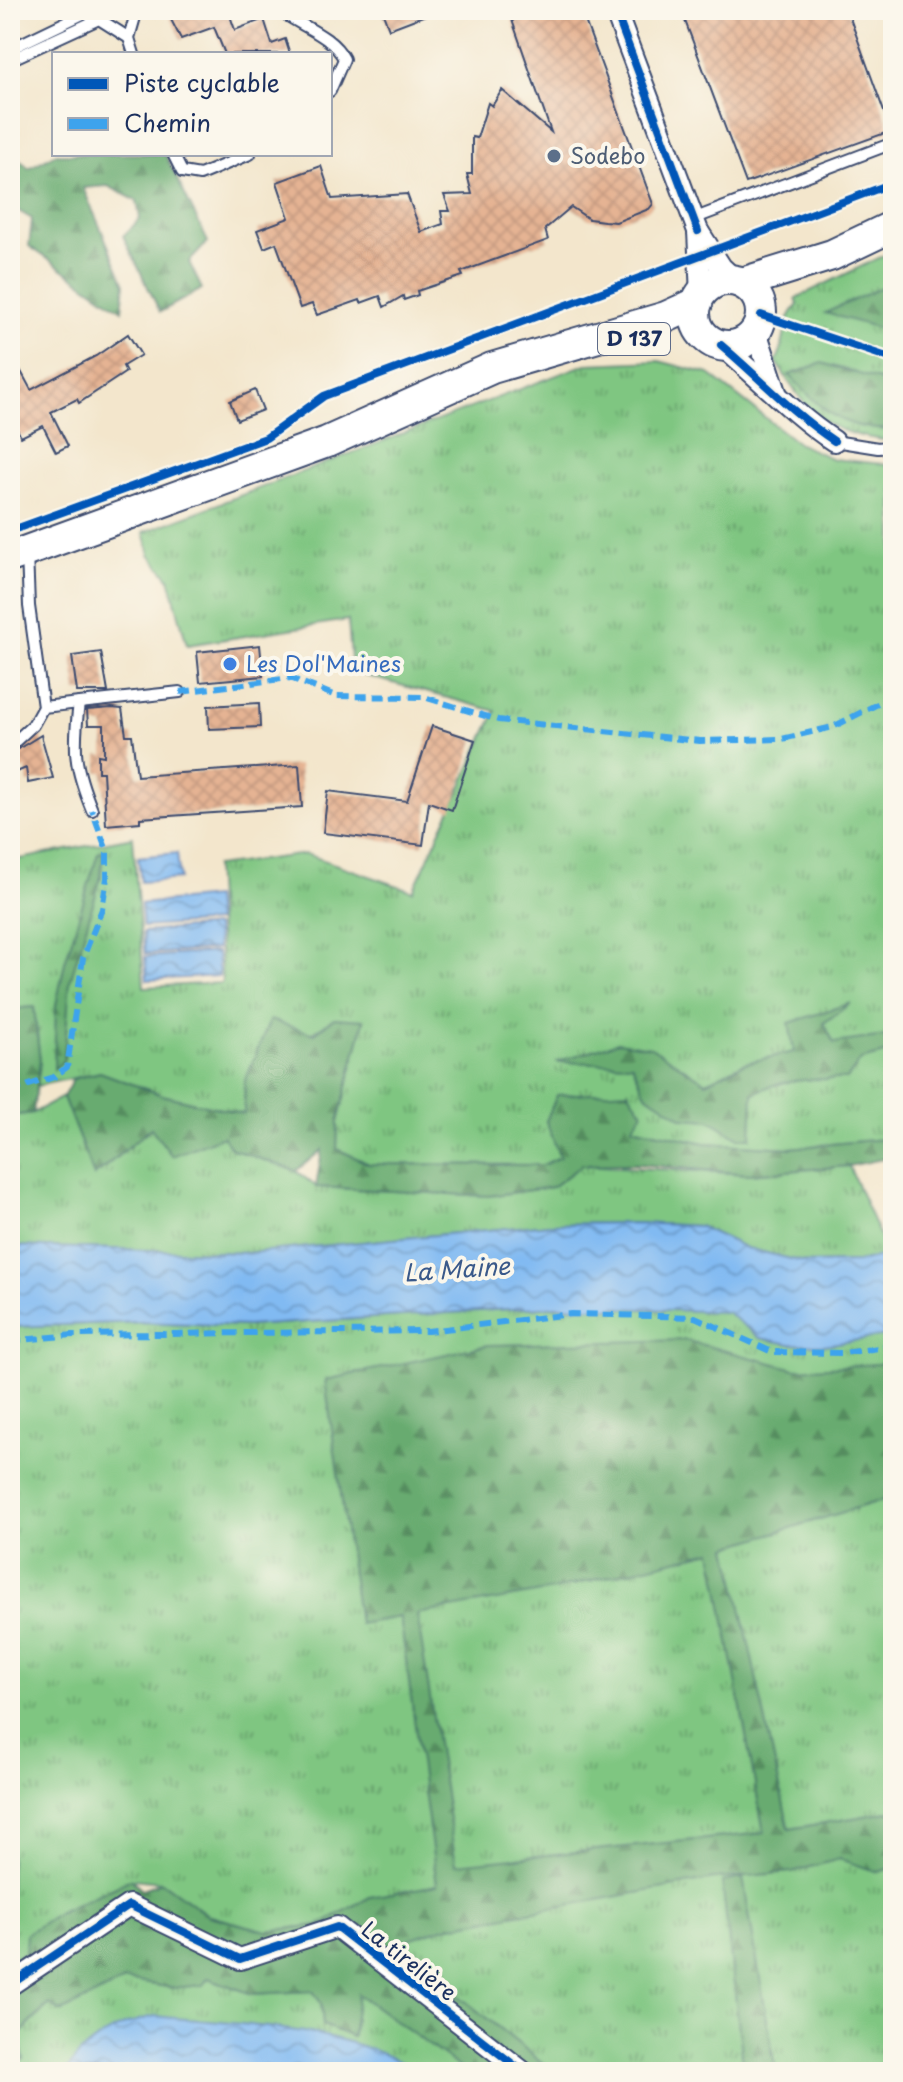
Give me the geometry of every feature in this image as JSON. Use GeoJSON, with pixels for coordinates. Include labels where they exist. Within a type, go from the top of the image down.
{"type":"FeatureCollection","features":[{"type":"Feature","properties":{"kind":"main road"},"geometry":{"type":"LineString","coordinates":[[832,255],[758,323],[741,343],[713,340],[696,320],[699,299],[716,282],[739,282],[832,255],[893,226]]}},
{"type":"Feature","properties":{"kind":"main road"},"geometry":{"type":"LineString","coordinates":[[739,282],[756,296],[758,323]]}},
{"type":"Feature","properties":{"kind":"main road","name":"D 137"},"geometry":{"type":"LineString","coordinates":[[18,554],[327,442],[492,368],[563,344],[666,317],[699,299]]}},
{"type":"Feature","properties":{"kind":"main road","name":"D 137"},"geometry":{"type":"LineString","coordinates":[[563,344],[713,340]]}},
{"type":"Feature","properties":{"kind":"street"},"geometry":{"type":"LineString","coordinates":[[615,10],[695,225],[721,267],[739,282]]}},
{"type":"Feature","properties":{"kind":"street"},"geometry":{"type":"LineString","coordinates":[[695,225],[699,299]]}},
{"type":"Feature","properties":{"kind":"street"},"geometry":{"type":"LineString","coordinates":[[758,323],[776,392]]}},
{"type":"Feature","properties":{"kind":"street"},"geometry":{"type":"LineString","coordinates":[[713,340],[776,392],[801,419],[834,441]]}},
{"type":"Feature","properties":{"kind":"street","name":"La tirelière"},"geometry":{"type":"LineString","coordinates":[[10,1985],[129,1905],[240,1959],[337,1927],[523,2072]]}},
{"type":"Feature","properties":{"kind":"lane"},"geometry":{"type":"LineString","coordinates":[[10,49],[91,10]]}},
{"type":"Feature","properties":{"kind":"lane"},"geometry":{"type":"LineString","coordinates":[[133,52],[129,38],[137,10]]}},
{"type":"Feature","properties":{"kind":"lane"},"geometry":{"type":"LineString","coordinates":[[279,10],[301,26],[336,44],[344,59],[332,86]]}},
{"type":"Feature","properties":{"kind":"lane"},"geometry":{"type":"LineString","coordinates":[[10,60],[99,19],[129,38]]}},
{"type":"Feature","properties":{"kind":"lane"},"geometry":{"type":"LineString","coordinates":[[695,225],[893,143]]}},
{"type":"Feature","properties":{"kind":"lane"},"geometry":{"type":"LineString","coordinates":[[174,156],[182,172],[200,175],[245,156]]}},
{"type":"Feature","properties":{"kind":"lane"},"geometry":{"type":"LineString","coordinates":[[834,441],[878,448],[893,446]]}},
{"type":"Feature","properties":{"kind":"lane"},"geometry":{"type":"LineString","coordinates":[[10,746],[33,725],[43,707],[18,554]]}},
{"type":"Feature","properties":{"kind":"lane"},"geometry":{"type":"LineString","coordinates":[[43,707],[180,692]]}},
{"type":"Feature","properties":{"kind":"lane"},"geometry":{"type":"LineString","coordinates":[[79,703],[73,749],[79,780],[92,810]]}},
{"type":"Feature","properties":{"kind":"green space"},"geometry":{"type":"Polygon","coordinates":[[[10,151],[29,168],[52,156],[166,156],[208,242],[189,262],[202,289],[160,312],[123,236],[140,219],[137,201],[108,186],[83,188],[125,284],[122,310],[29,246],[32,219],[10,206],[10,151]]]}},
{"type":"Feature","properties":{"kind":"green space"},"geometry":{"type":"Polygon","coordinates":[[[893,251],[893,441],[852,433],[822,419],[799,396],[776,361],[786,326],[798,305],[796,298],[893,251]]]}},
{"type":"Feature","properties":{"kind":"green space"},"geometry":{"type":"Polygon","coordinates":[[[893,282],[893,332],[825,313],[893,282]]]}},
{"type":"Feature","properties":{"kind":"green space"},"geometry":{"type":"Polygon","coordinates":[[[659,361],[709,374],[799,444],[833,459],[893,465],[893,1138],[790,1148],[705,1143],[632,1127],[546,1121],[560,1157],[543,1165],[369,1164],[337,1149],[338,1122],[364,1021],[334,1018],[245,1080],[244,1114],[162,1095],[100,1072],[37,1086],[40,1061],[34,1007],[10,1009],[10,861],[133,837],[144,987],[222,983],[215,866],[306,854],[413,891],[496,711],[352,672],[348,620],[187,645],[169,578],[150,554],[144,532],[586,364],[659,361]]]}},
{"type":"Feature","properties":{"kind":"green space"},"geometry":{"type":"Polygon","coordinates":[[[822,363],[893,384],[893,430],[859,426],[834,416],[789,375],[822,363]]]}},
{"type":"Feature","properties":{"kind":"green space"},"geometry":{"type":"Polygon","coordinates":[[[103,851],[101,877],[70,981],[64,1060],[54,1069],[56,1005],[65,962],[98,853],[103,851]]]}},
{"type":"Feature","properties":{"kind":"green space"},"geometry":{"type":"Polygon","coordinates":[[[851,1003],[824,1023],[834,1043],[893,1035],[893,1052],[861,1060],[847,1079],[787,1082],[753,1094],[751,1138],[739,1138],[710,1120],[683,1118],[646,1094],[632,1064],[556,1062],[618,1042],[651,1047],[706,1082],[745,1063],[794,1052],[789,1023],[851,1003]]]}},
{"type":"Feature","properties":{"kind":"green space"},"geometry":{"type":"Polygon","coordinates":[[[34,1007],[40,1061],[33,1113],[10,1116],[10,1009],[34,1007]]]}},
{"type":"Feature","properties":{"kind":"green space"},"geometry":{"type":"Polygon","coordinates":[[[334,1018],[364,1020],[338,1122],[337,1149],[369,1164],[543,1165],[560,1157],[546,1121],[557,1095],[628,1091],[643,1112],[632,1127],[705,1143],[790,1148],[893,1138],[893,1157],[849,1166],[749,1174],[636,1164],[582,1165],[552,1187],[488,1196],[316,1187],[322,1150],[296,1171],[232,1149],[223,1136],[172,1156],[151,1128],[94,1176],[63,1097],[73,1079],[100,1072],[162,1095],[244,1114],[245,1080],[270,1020],[314,1034],[334,1018]]]}},
{"type":"Feature","properties":{"kind":"green space"},"geometry":{"type":"Polygon","coordinates":[[[63,1097],[94,1176],[151,1128],[223,1136],[232,1149],[296,1171],[317,1187],[488,1196],[552,1187],[582,1165],[749,1174],[849,1166],[888,1255],[859,1262],[807,1263],[746,1248],[699,1226],[637,1223],[550,1224],[248,1253],[10,1246],[10,1116],[33,1113],[63,1097]]]}},
{"type":"Feature","properties":{"kind":"green space"},"geometry":{"type":"Polygon","coordinates":[[[557,1306],[728,1312],[760,1338],[893,1335],[893,2072],[554,2072],[393,1944],[319,1925],[267,1931],[209,1916],[162,1882],[131,1879],[10,1963],[10,1327],[140,1322],[247,1326],[557,1306]]]}},
{"type":"Feature","properties":{"kind":"green space"},"geometry":{"type":"Polygon","coordinates":[[[684,1340],[795,1369],[893,1363],[893,1497],[728,1547],[789,1829],[893,1811],[893,1868],[878,1872],[840,1859],[792,1872],[715,1879],[445,1927],[394,1944],[554,2072],[466,2072],[358,1994],[352,2037],[323,2025],[321,2003],[313,1991],[252,1994],[208,1978],[203,1985],[173,1988],[126,1980],[61,2012],[49,2004],[18,2036],[24,2059],[10,2066],[10,1962],[25,1952],[26,1934],[59,1912],[131,1879],[142,1889],[162,1882],[209,1916],[267,1931],[319,1925],[370,1897],[437,1885],[400,1617],[359,1624],[325,1380],[488,1345],[684,1340]],[[712,1551],[553,1590],[417,1614],[456,1864],[764,1833],[712,1551]]]}},
{"type":"Feature","properties":{"kind":"green space"},"geometry":{"type":"Polygon","coordinates":[[[743,1878],[776,2072],[744,2072],[722,1882],[743,1878]]]}},
{"type":"Feature","properties":{"kind":"green space"},"geometry":{"type":"Polygon","coordinates":[[[208,1978],[252,1994],[313,1991],[321,2003],[323,2025],[353,2036],[357,1993],[466,2072],[10,2072],[10,2066],[24,2059],[18,2036],[50,2004],[61,2012],[126,1980],[173,1988],[208,1978]]]}},
{"type":"Feature","properties":{"kind":"water"},"geometry":{"type":"Polygon","coordinates":[[[177,853],[180,879],[141,882],[138,857],[177,853]]]}},
{"type":"Feature","properties":{"kind":"water"},"geometry":{"type":"Polygon","coordinates":[[[214,897],[216,922],[143,927],[141,904],[214,897]]]}},
{"type":"Feature","properties":{"kind":"water"},"geometry":{"type":"Polygon","coordinates":[[[216,926],[217,949],[145,954],[143,932],[216,926]]]}},
{"type":"Feature","properties":{"kind":"water"},"geometry":{"type":"Polygon","coordinates":[[[217,952],[219,976],[147,980],[145,957],[217,952]]]}},
{"type":"Feature","properties":{"kind":"water","name":"La Maine"},"geometry":{"type":"Polygon","coordinates":[[[550,1224],[699,1226],[746,1248],[807,1263],[859,1262],[893,1254],[893,1335],[824,1345],[790,1344],[760,1338],[727,1312],[557,1306],[247,1326],[140,1322],[10,1327],[10,1246],[248,1253],[550,1224]]]}},
{"type":"Feature","properties":{"kind":"water"},"geometry":{"type":"Polygon","coordinates":[[[155,2016],[256,2025],[324,2036],[357,2044],[418,2072],[66,2072],[83,2051],[105,2035],[129,2023],[155,2016]]]}},
{"type":"Feature","properties":{"kind":"building"},"geometry":{"type":"Polygon","coordinates":[[[166,10],[228,10],[235,30],[264,19],[272,44],[285,39],[289,52],[224,52],[214,27],[181,39],[166,10]]]}},
{"type":"Feature","properties":{"kind":"building"},"geometry":{"type":"Polygon","coordinates":[[[382,10],[436,10],[436,11],[389,29],[382,10]]]}},
{"type":"Feature","properties":{"kind":"building"},"geometry":{"type":"Polygon","coordinates":[[[546,10],[581,10],[653,204],[649,209],[616,222],[589,219],[571,207],[545,229],[548,240],[461,272],[463,276],[417,291],[418,295],[404,300],[403,296],[384,307],[380,296],[317,315],[312,304],[300,308],[276,243],[264,248],[257,230],[289,218],[277,182],[321,166],[332,199],[407,194],[421,232],[443,224],[441,211],[450,211],[444,195],[472,194],[467,174],[472,174],[472,137],[477,138],[488,103],[492,106],[502,90],[551,132],[512,20],[546,10]]]}},
{"type":"Feature","properties":{"kind":"building"},"geometry":{"type":"Polygon","coordinates":[[[681,10],[847,10],[891,131],[746,183],[681,10]]]}},
{"type":"Feature","properties":{"kind":"building"},"geometry":{"type":"Polygon","coordinates":[[[128,334],[141,355],[123,366],[126,372],[79,403],[77,399],[51,412],[68,446],[56,452],[43,426],[21,437],[10,416],[10,351],[31,390],[96,356],[128,334]]]}},
{"type":"Feature","properties":{"kind":"building"},"geometry":{"type":"Polygon","coordinates":[[[255,390],[263,410],[237,420],[230,401],[255,390]]]}},
{"type":"Feature","properties":{"kind":"building","name":"Les Dol'Maines"},"geometry":{"type":"Polygon","coordinates":[[[260,645],[263,676],[200,682],[197,652],[260,645]]]}},
{"type":"Feature","properties":{"kind":"building"},"geometry":{"type":"Polygon","coordinates":[[[101,652],[108,692],[77,692],[72,656],[101,652]]]}},
{"type":"Feature","properties":{"kind":"building"},"geometry":{"type":"Polygon","coordinates":[[[259,703],[260,727],[209,729],[208,706],[259,703]]]}},
{"type":"Feature","properties":{"kind":"building"},"geometry":{"type":"Polygon","coordinates":[[[122,709],[126,735],[132,735],[137,776],[299,765],[302,807],[140,818],[140,822],[106,825],[103,772],[98,772],[98,755],[104,756],[104,725],[88,725],[87,710],[122,709]]]}},
{"type":"Feature","properties":{"kind":"building"},"geometry":{"type":"Polygon","coordinates":[[[432,726],[475,740],[452,810],[429,802],[423,845],[323,833],[328,791],[407,801],[432,726]]]}},
{"type":"Feature","properties":{"kind":"building"},"geometry":{"type":"Polygon","coordinates":[[[41,735],[53,778],[28,783],[26,768],[10,775],[10,754],[41,735]]]}},
{"type":"Feature","properties":{"kind":"marked path"},"geometry":{"type":"LineString","coordinates":[[180,692],[290,678],[336,696],[424,697],[498,720],[700,741],[782,739],[833,727],[893,696]]}},
{"type":"Feature","properties":{"kind":"marked path"},"geometry":{"type":"LineString","coordinates":[[10,1091],[54,1077],[67,1067],[83,958],[102,909],[107,878],[107,851],[92,810]]}},
{"type":"Feature","properties":{"kind":"marked path"},"geometry":{"type":"LineString","coordinates":[[10,1341],[73,1335],[428,1331],[571,1314],[695,1317],[772,1352],[844,1353],[893,1346]]}},
{"type":"Feature","properties":{"kind":"cycle path"},"geometry":{"type":"LineString","coordinates":[[615,10],[698,231]]}},
{"type":"Feature","properties":{"kind":"cycle path"},"geometry":{"type":"LineString","coordinates":[[10,531],[266,438],[324,396],[893,183]]}},
{"type":"Feature","properties":{"kind":"cycle path"},"geometry":{"type":"LineString","coordinates":[[761,315],[893,359]]}},
{"type":"Feature","properties":{"kind":"cycle path"},"geometry":{"type":"LineString","coordinates":[[721,345],[790,407],[834,441]]}},
{"type":"Feature","properties":{"kind":"cycle path"},"geometry":{"type":"LineString","coordinates":[[10,1985],[129,1905],[240,1959],[337,1927],[523,2072]]}},
{"type":"Feature","properties":{"kind":"place","name":"Sodebo"},"geometry":{"type":"Point","coordinates":[554,156]}},
{"type":"Feature","properties":{"kind":"place","name":"Les Dol'Maines"},"geometry":{"type":"Point","coordinates":[230,664]}}]}
